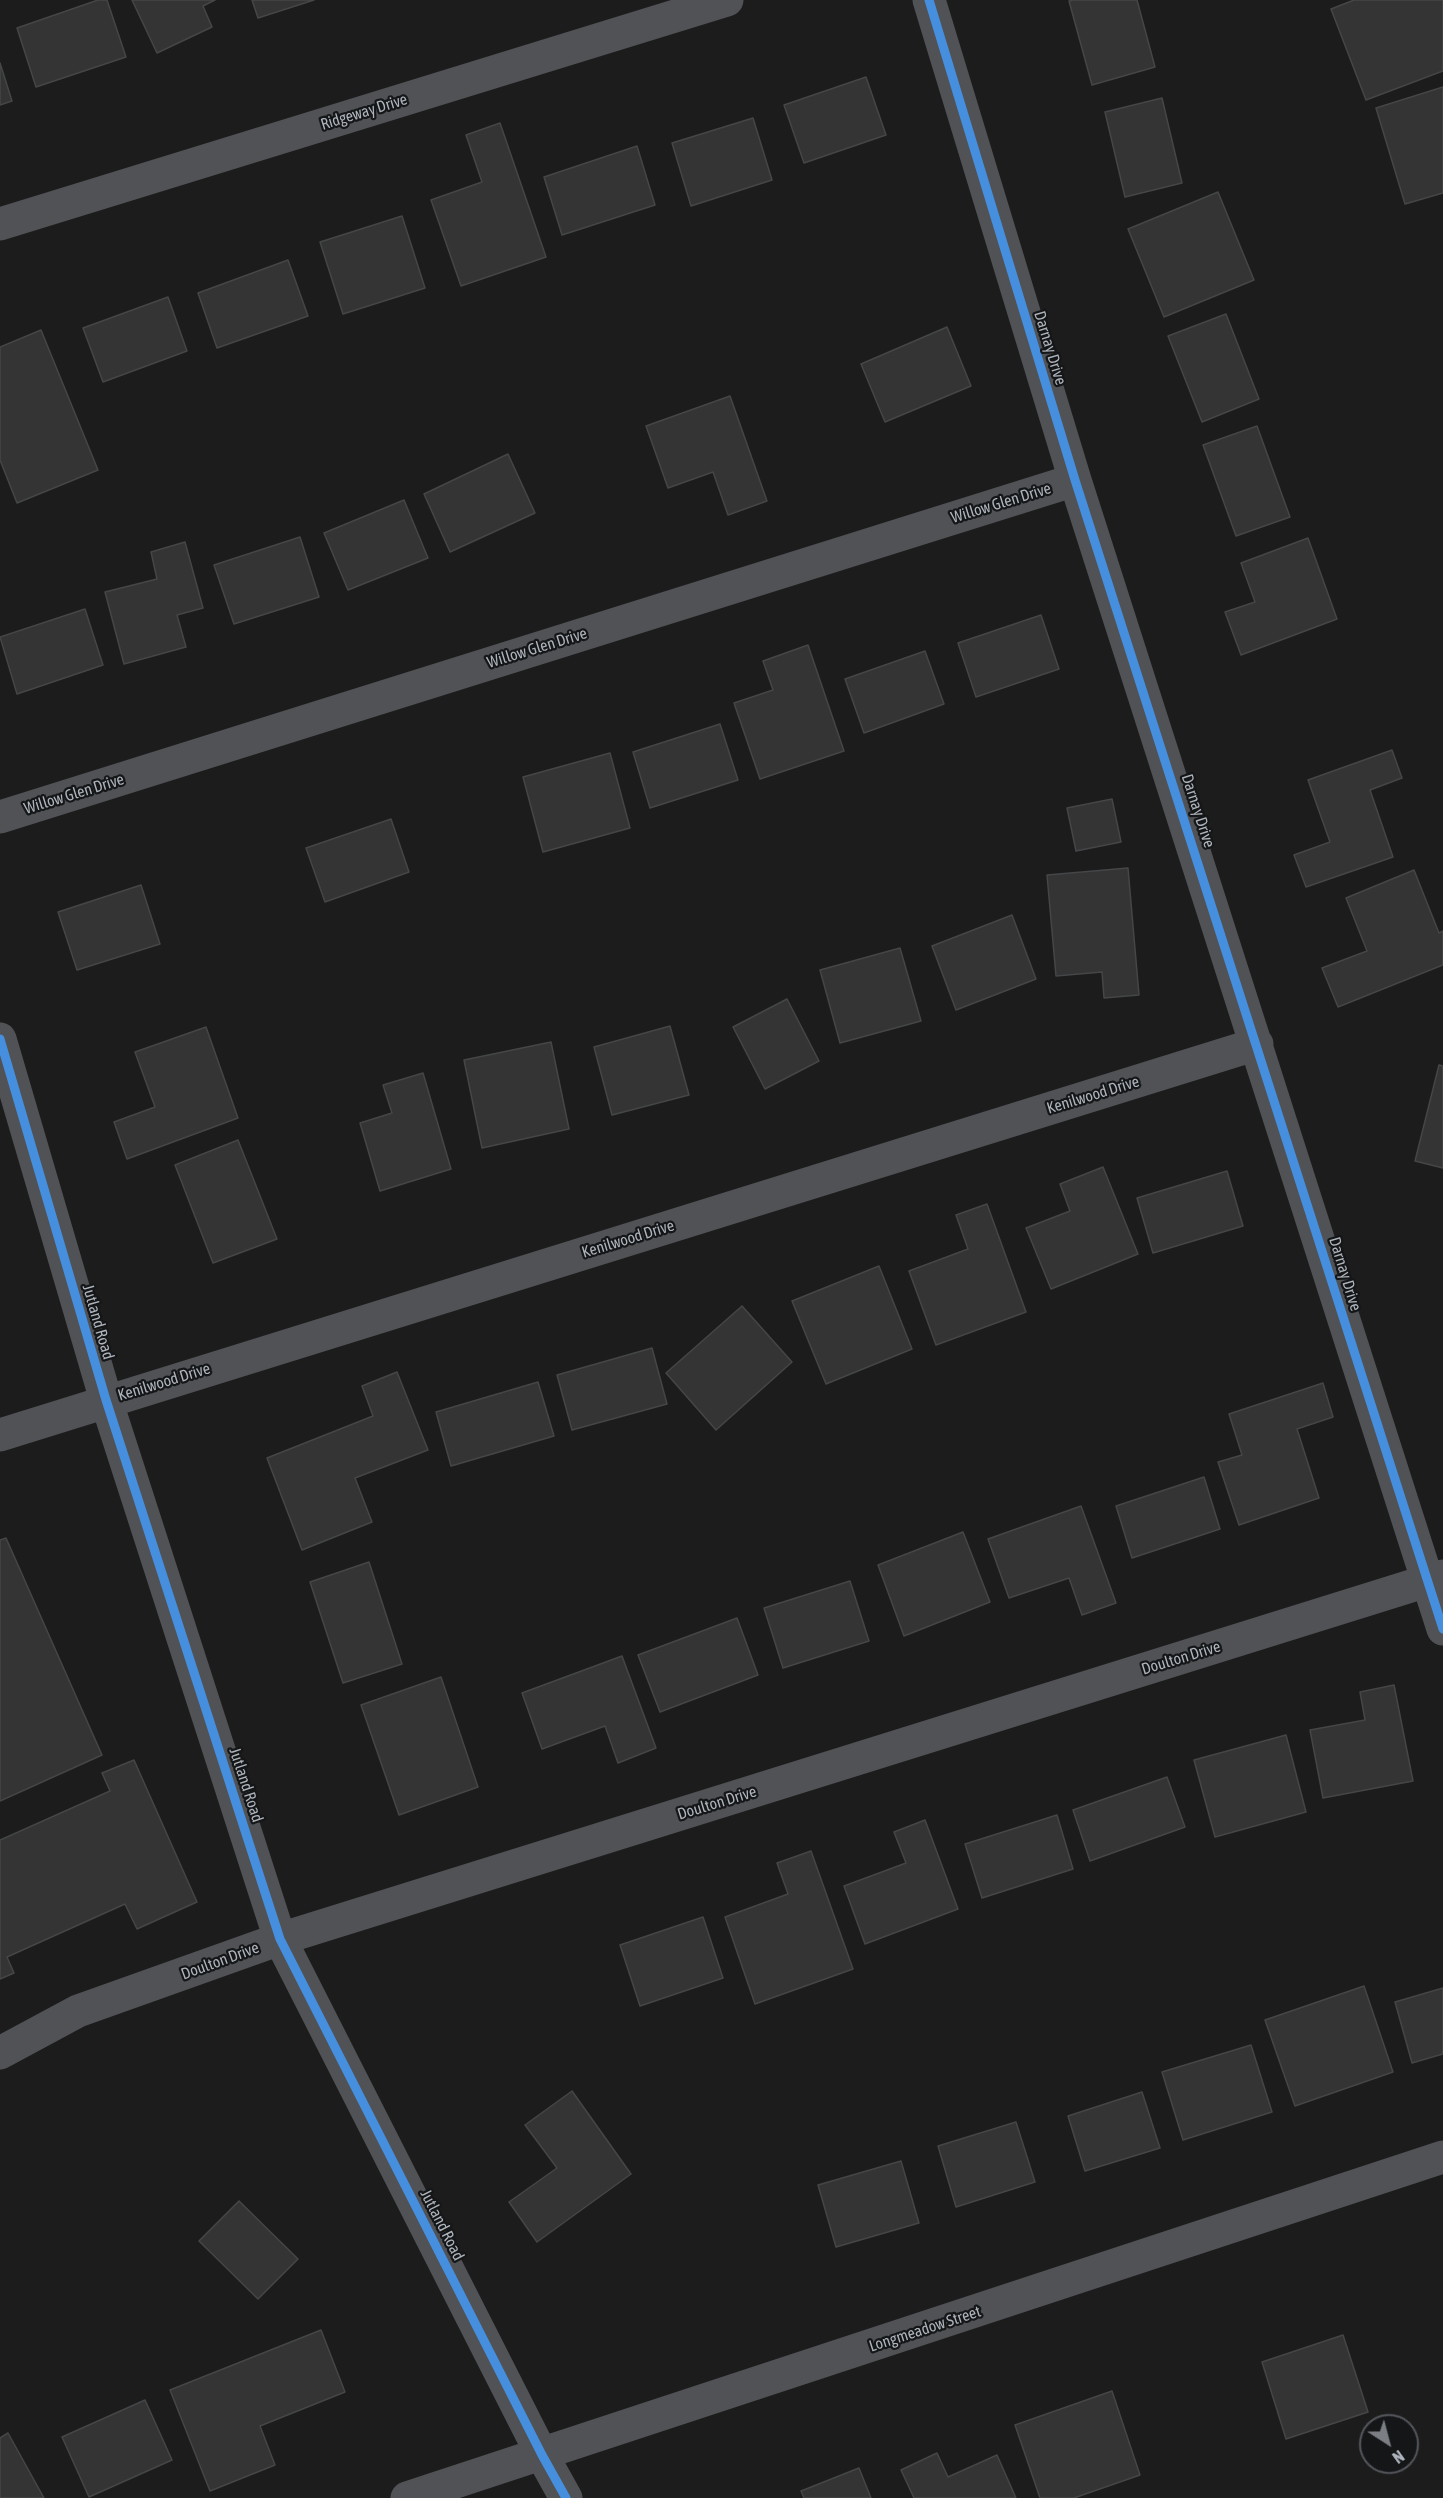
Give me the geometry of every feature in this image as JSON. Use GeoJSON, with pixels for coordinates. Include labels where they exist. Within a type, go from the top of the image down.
{"type":"FeatureCollection","features":[{"type":"Feature","properties":{"kind":"street","name":"Ridgeway Drive"},"geometry":{"type":"LineString","coordinates":[[0,224],[727,0]]}},
{"type":"Feature","properties":{"kind":"street","name":"Darnay Drive"},"geometry":{"type":"LineString","coordinates":[[929,0],[1075,480],[1257,1044],[1435,1579],[1443,1629]]}},
{"type":"Feature","properties":{"kind":"street","name":"Willow Glen Drive"},"geometry":{"type":"LineString","coordinates":[[0,817],[1075,480]]}},
{"type":"Feature","properties":{"kind":"street","name":"Jutland Road"},"geometry":{"type":"LineString","coordinates":[[0,1038],[106,1400],[280,1939],[566,2498]]}},
{"type":"Feature","properties":{"kind":"street","name":"Kenilwood Drive"},"geometry":{"type":"LineString","coordinates":[[0,1435],[106,1400],[1257,1044]]}},
{"type":"Feature","properties":{"kind":"street","name":"Doulton Drive"},"geometry":{"type":"LineString","coordinates":[[0,2053],[78,2011],[280,1939],[1435,1579]]}},
{"type":"Feature","properties":{"kind":"street","name":"Longmeadow Street"},"geometry":{"type":"LineString","coordinates":[[407,2498],[1443,2157]]}},
{"type":"Feature","properties":{"kind":"building"},"geometry":{"type":"Polygon","coordinates":[[[98,0],[107,0],[126,57],[36,87],[17,28],[98,0]]]}},
{"type":"Feature","properties":{"kind":"building"},"geometry":{"type":"Polygon","coordinates":[[[132,0],[215,0],[203,6],[212,27],[157,53],[132,0]]]}},
{"type":"Feature","properties":{"kind":"building"},"geometry":{"type":"Polygon","coordinates":[[[252,0],[314,0],[258,18],[252,0]]]}},
{"type":"Feature","properties":{"kind":"building"},"geometry":{"type":"Polygon","coordinates":[[[1137,0],[1155,67],[1092,85],[1069,1],[1137,0]]]}},
{"type":"Feature","properties":{"kind":"building"},"geometry":{"type":"Polygon","coordinates":[[[1354,0],[1443,0],[1443,71],[1366,100],[1331,9],[1354,0]]]}},
{"type":"Feature","properties":{"kind":"building"},"geometry":{"type":"Polygon","coordinates":[[[0,63],[12,101],[0,105],[0,63]]]}},
{"type":"Feature","properties":{"kind":"building"},"geometry":{"type":"Polygon","coordinates":[[[866,77],[886,135],[804,163],[784,105],[866,77]]]}},
{"type":"Feature","properties":{"kind":"building"},"geometry":{"type":"Polygon","coordinates":[[[1443,87],[1443,193],[1405,204],[1376,108],[1443,87]]]}},
{"type":"Feature","properties":{"kind":"building"},"geometry":{"type":"Polygon","coordinates":[[[1162,98],[1182,183],[1125,197],[1105,112],[1162,98]]]}},
{"type":"Feature","properties":{"kind":"building"},"geometry":{"type":"Polygon","coordinates":[[[753,118],[772,180],[691,206],[672,143],[753,118]]]}},
{"type":"Feature","properties":{"kind":"building"},"geometry":{"type":"Polygon","coordinates":[[[500,123],[546,257],[461,286],[431,200],[482,182],[466,135],[500,123]]]}},
{"type":"Feature","properties":{"kind":"building"},"geometry":{"type":"Polygon","coordinates":[[[637,146],[655,205],[562,235],[544,177],[637,146]]]}},
{"type":"Feature","properties":{"kind":"building"},"geometry":{"type":"Polygon","coordinates":[[[1218,192],[1254,280],[1164,317],[1128,229],[1218,192]]]}},
{"type":"Feature","properties":{"kind":"building"},"geometry":{"type":"Polygon","coordinates":[[[402,216],[425,288],[343,314],[320,242],[402,216]]]}},
{"type":"Feature","properties":{"kind":"building"},"geometry":{"type":"Polygon","coordinates":[[[288,260],[308,316],[217,348],[198,293],[288,260]]]}},
{"type":"Feature","properties":{"kind":"building"},"geometry":{"type":"Polygon","coordinates":[[[168,297],[187,351],[103,382],[83,328],[168,297]]]}},
{"type":"Feature","properties":{"kind":"building"},"geometry":{"type":"Polygon","coordinates":[[[1226,314],[1259,399],[1202,422],[1168,336],[1226,314]]]}},
{"type":"Feature","properties":{"kind":"building"},"geometry":{"type":"Polygon","coordinates":[[[947,327],[971,386],[885,422],[861,364],[947,327]]]}},
{"type":"Feature","properties":{"kind":"building"},"geometry":{"type":"Polygon","coordinates":[[[41,330],[98,470],[17,503],[0,460],[0,347],[41,330]]]}},
{"type":"Feature","properties":{"kind":"building"},"geometry":{"type":"Polygon","coordinates":[[[730,396],[767,501],[728,515],[713,472],[668,488],[646,426],[730,396]]]}},
{"type":"Feature","properties":{"kind":"building"},"geometry":{"type":"Polygon","coordinates":[[[1257,426],[1290,517],[1236,536],[1203,445],[1257,426]]]}},
{"type":"Feature","properties":{"kind":"building"},"geometry":{"type":"Polygon","coordinates":[[[508,454],[535,513],[450,552],[424,494],[508,454]]]}},
{"type":"Feature","properties":{"kind":"building"},"geometry":{"type":"Polygon","coordinates":[[[404,500],[428,558],[348,590],[324,533],[404,500]]]}},
{"type":"Feature","properties":{"kind":"building"},"geometry":{"type":"Polygon","coordinates":[[[300,537],[319,597],[234,624],[214,565],[300,537]]]}},
{"type":"Feature","properties":{"kind":"building"},"geometry":{"type":"Polygon","coordinates":[[[1308,538],[1337,619],[1241,655],[1225,612],[1255,602],[1241,563],[1308,538]]]}},
{"type":"Feature","properties":{"kind":"building"},"geometry":{"type":"Polygon","coordinates":[[[185,542],[203,608],[177,615],[186,647],[124,664],[105,592],[157,579],[151,552],[185,542]]]}},
{"type":"Feature","properties":{"kind":"building"},"geometry":{"type":"Polygon","coordinates":[[[85,609],[103,665],[17,694],[0,637],[85,609]]]}},
{"type":"Feature","properties":{"kind":"building"},"geometry":{"type":"Polygon","coordinates":[[[1041,615],[1059,669],[976,697],[958,643],[1041,615]]]}},
{"type":"Feature","properties":{"kind":"building"},"geometry":{"type":"Polygon","coordinates":[[[808,645],[844,751],[760,779],[734,703],[773,690],[763,661],[808,645]]]}},
{"type":"Feature","properties":{"kind":"building"},"geometry":{"type":"Polygon","coordinates":[[[925,651],[944,704],[864,733],[845,679],[925,651]]]}},
{"type":"Feature","properties":{"kind":"building"},"geometry":{"type":"Polygon","coordinates":[[[720,724],[738,780],[650,808],[633,752],[720,724]]]}},
{"type":"Feature","properties":{"kind":"building"},"geometry":{"type":"Polygon","coordinates":[[[1392,750],[1402,778],[1370,790],[1393,857],[1306,887],[1294,855],[1330,842],[1308,780],[1392,750]]]}},
{"type":"Feature","properties":{"kind":"building"},"geometry":{"type":"Polygon","coordinates":[[[610,753],[630,828],[543,852],[523,777],[610,753]]]}},
{"type":"Feature","properties":{"kind":"building"},"geometry":{"type":"Polygon","coordinates":[[[1112,799],[1121,842],[1076,851],[1067,808],[1112,799]]]}},
{"type":"Feature","properties":{"kind":"building"},"geometry":{"type":"Polygon","coordinates":[[[391,819],[409,872],[325,902],[306,848],[391,819]]]}},
{"type":"Feature","properties":{"kind":"building"},"geometry":{"type":"Polygon","coordinates":[[[1128,868],[1139,995],[1104,998],[1102,972],[1056,976],[1047,875],[1128,868]]]}},
{"type":"Feature","properties":{"kind":"building"},"geometry":{"type":"Polygon","coordinates":[[[1414,870],[1439,933],[1443,931],[1443,965],[1338,1007],[1322,968],[1367,951],[1346,898],[1414,870]]]}},
{"type":"Feature","properties":{"kind":"building"},"geometry":{"type":"Polygon","coordinates":[[[141,885],[160,944],[77,970],[58,912],[141,885]]]}},
{"type":"Feature","properties":{"kind":"building"},"geometry":{"type":"Polygon","coordinates":[[[1012,915],[1036,979],[956,1010],[932,946],[1012,915]]]}},
{"type":"Feature","properties":{"kind":"building"},"geometry":{"type":"Polygon","coordinates":[[[900,948],[921,1021],[840,1043],[820,970],[900,948]]]}},
{"type":"Feature","properties":{"kind":"building"},"geometry":{"type":"Polygon","coordinates":[[[787,999],[819,1061],[765,1089],[733,1027],[787,999]]]}},
{"type":"Feature","properties":{"kind":"building"},"geometry":{"type":"Polygon","coordinates":[[[670,1026],[689,1095],[612,1115],[594,1047],[670,1026]]]}},
{"type":"Feature","properties":{"kind":"building"},"geometry":{"type":"Polygon","coordinates":[[[206,1027],[238,1118],[127,1159],[114,1122],[155,1107],[135,1052],[206,1027]]]}},
{"type":"Feature","properties":{"kind":"building"},"geometry":{"type":"Polygon","coordinates":[[[551,1042],[569,1129],[482,1148],[464,1060],[551,1042]]]}},
{"type":"Feature","properties":{"kind":"building"},"geometry":{"type":"Polygon","coordinates":[[[1439,1065],[1443,1066],[1443,1168],[1415,1161],[1439,1065]]]}},
{"type":"Feature","properties":{"kind":"building"},"geometry":{"type":"Polygon","coordinates":[[[423,1073],[451,1169],[380,1191],[360,1123],[392,1113],[383,1085],[423,1073]]]}},
{"type":"Feature","properties":{"kind":"building"},"geometry":{"type":"Polygon","coordinates":[[[238,1140],[277,1239],[213,1263],[175,1165],[238,1140]]]}},
{"type":"Feature","properties":{"kind":"building"},"geometry":{"type":"Polygon","coordinates":[[[1103,1167],[1138,1254],[1051,1289],[1026,1228],[1070,1211],[1060,1184],[1103,1167]]]}},
{"type":"Feature","properties":{"kind":"building"},"geometry":{"type":"Polygon","coordinates":[[[1227,1171],[1243,1226],[1153,1253],[1137,1198],[1227,1171]]]}},
{"type":"Feature","properties":{"kind":"building"},"geometry":{"type":"Polygon","coordinates":[[[987,1204],[1026,1312],[936,1345],[909,1271],[968,1249],[956,1215],[987,1204]]]}},
{"type":"Feature","properties":{"kind":"building"},"geometry":{"type":"Polygon","coordinates":[[[879,1266],[912,1349],[826,1384],[792,1301],[879,1266]]]}},
{"type":"Feature","properties":{"kind":"building"},"geometry":{"type":"Polygon","coordinates":[[[742,1306],[792,1362],[716,1430],[666,1373],[742,1306]]]}},
{"type":"Feature","properties":{"kind":"building"},"geometry":{"type":"Polygon","coordinates":[[[652,1348],[667,1404],[572,1430],[557,1375],[652,1348]]]}},
{"type":"Feature","properties":{"kind":"building"},"geometry":{"type":"Polygon","coordinates":[[[397,1372],[428,1450],[355,1478],[372,1522],[302,1550],[267,1458],[373,1416],[362,1386],[397,1372]]]}},
{"type":"Feature","properties":{"kind":"building"},"geometry":{"type":"Polygon","coordinates":[[[538,1382],[554,1436],[451,1466],[436,1412],[538,1382]]]}},
{"type":"Feature","properties":{"kind":"building"},"geometry":{"type":"Polygon","coordinates":[[[1323,1383],[1333,1417],[1297,1429],[1319,1498],[1239,1525],[1218,1462],[1242,1455],[1229,1414],[1323,1383]]]}},
{"type":"Feature","properties":{"kind":"building"},"geometry":{"type":"Polygon","coordinates":[[[1204,1477],[1220,1529],[1132,1558],[1116,1506],[1204,1477]]]}},
{"type":"Feature","properties":{"kind":"building"},"geometry":{"type":"Polygon","coordinates":[[[1081,1506],[1116,1603],[1082,1615],[1069,1578],[1009,1598],[988,1539],[1081,1506]]]}},
{"type":"Feature","properties":{"kind":"building"},"geometry":{"type":"Polygon","coordinates":[[[963,1532],[990,1602],[904,1636],[878,1565],[963,1532]]]}},
{"type":"Feature","properties":{"kind":"building"},"geometry":{"type":"Polygon","coordinates":[[[6,1538],[102,1755],[0,1801],[0,1540],[6,1538]]]}},
{"type":"Feature","properties":{"kind":"building"},"geometry":{"type":"Polygon","coordinates":[[[369,1562],[402,1664],[343,1683],[310,1582],[369,1562]]]}},
{"type":"Feature","properties":{"kind":"building"},"geometry":{"type":"Polygon","coordinates":[[[850,1581],[869,1641],[783,1668],[764,1608],[850,1581]]]}},
{"type":"Feature","properties":{"kind":"building"},"geometry":{"type":"Polygon","coordinates":[[[737,1618],[758,1675],[660,1712],[638,1655],[737,1618]]]}},
{"type":"Feature","properties":{"kind":"building"},"geometry":{"type":"Polygon","coordinates":[[[622,1656],[656,1748],[618,1763],[605,1726],[542,1749],[522,1693],[622,1656]]]}},
{"type":"Feature","properties":{"kind":"building"},"geometry":{"type":"Polygon","coordinates":[[[441,1677],[478,1787],[399,1815],[361,1705],[441,1677]]]}},
{"type":"Feature","properties":{"kind":"building"},"geometry":{"type":"Polygon","coordinates":[[[1394,1685],[1413,1781],[1323,1798],[1310,1730],[1365,1720],[1360,1692],[1394,1685]]]}},
{"type":"Feature","properties":{"kind":"building"},"geometry":{"type":"Polygon","coordinates":[[[1286,1735],[1306,1812],[1215,1837],[1194,1760],[1286,1735]]]}},
{"type":"Feature","properties":{"kind":"building"},"geometry":{"type":"Polygon","coordinates":[[[134,1760],[197,1902],[137,1929],[125,1904],[7,1957],[14,1973],[0,1979],[0,1840],[110,1791],[102,1773],[134,1760]]]}},
{"type":"Feature","properties":{"kind":"building"},"geometry":{"type":"Polygon","coordinates":[[[1167,1777],[1185,1827],[1090,1861],[1073,1810],[1167,1777]]]}},
{"type":"Feature","properties":{"kind":"building"},"geometry":{"type":"Polygon","coordinates":[[[1057,1815],[1073,1869],[982,1898],[965,1844],[1057,1815]]]}},
{"type":"Feature","properties":{"kind":"building"},"geometry":{"type":"Polygon","coordinates":[[[925,1820],[958,1909],[865,1944],[844,1886],[906,1863],[894,1832],[925,1820]]]}},
{"type":"Feature","properties":{"kind":"building"},"geometry":{"type":"Polygon","coordinates":[[[811,1851],[853,1969],[755,2004],[725,1917],[788,1894],[777,1863],[811,1851]]]}},
{"type":"Feature","properties":{"kind":"building"},"geometry":{"type":"Polygon","coordinates":[[[703,1917],[723,1978],[640,2006],[620,1945],[703,1917]]]}},
{"type":"Feature","properties":{"kind":"building"},"geometry":{"type":"Polygon","coordinates":[[[1364,1986],[1393,2072],[1295,2106],[1265,2020],[1364,1986]]]}},
{"type":"Feature","properties":{"kind":"building"},"geometry":{"type":"Polygon","coordinates":[[[1443,1988],[1443,2054],[1412,2063],[1395,2002],[1443,1988]]]}},
{"type":"Feature","properties":{"kind":"building"},"geometry":{"type":"Polygon","coordinates":[[[1251,2045],[1272,2112],[1183,2140],[1162,2072],[1251,2045]]]}},
{"type":"Feature","properties":{"kind":"building"},"geometry":{"type":"Polygon","coordinates":[[[572,2091],[631,2174],[537,2242],[509,2202],[557,2168],[525,2125],[572,2091]]]}},
{"type":"Feature","properties":{"kind":"building"},"geometry":{"type":"Polygon","coordinates":[[[1142,2092],[1160,2148],[1085,2171],[1068,2116],[1142,2092]]]}},
{"type":"Feature","properties":{"kind":"building"},"geometry":{"type":"Polygon","coordinates":[[[1016,2122],[1035,2182],[956,2207],[938,2146],[1016,2122]]]}},
{"type":"Feature","properties":{"kind":"building"},"geometry":{"type":"Polygon","coordinates":[[[901,2161],[919,2223],[836,2247],[818,2185],[901,2161]]]}},
{"type":"Feature","properties":{"kind":"building"},"geometry":{"type":"Polygon","coordinates":[[[239,2201],[298,2259],[258,2299],[199,2241],[239,2201]]]}},
{"type":"Feature","properties":{"kind":"building"},"geometry":{"type":"Polygon","coordinates":[[[321,2330],[345,2392],[260,2426],[275,2465],[210,2491],[170,2390],[321,2330]]]}},
{"type":"Feature","properties":{"kind":"building"},"geometry":{"type":"Polygon","coordinates":[[[1343,2335],[1368,2412],[1286,2439],[1262,2362],[1343,2335]]]}},
{"type":"Feature","properties":{"kind":"building"},"geometry":{"type":"Polygon","coordinates":[[[1112,2391],[1140,2475],[1074,2498],[1040,2498],[1015,2425],[1112,2391]]]}},
{"type":"Feature","properties":{"kind":"building"},"geometry":{"type":"Polygon","coordinates":[[[145,2400],[172,2460],[89,2497],[62,2437],[145,2400]]]}},
{"type":"Feature","properties":{"kind":"building"},"geometry":{"type":"Polygon","coordinates":[[[8,2433],[44,2498],[0,2498],[0,2438],[8,2433]]]}},
{"type":"Feature","properties":{"kind":"building"},"geometry":{"type":"Polygon","coordinates":[[[937,2453],[948,2477],[997,2455],[1016,2498],[914,2498],[901,2470],[937,2453]]]}},
{"type":"Feature","properties":{"kind":"building"},"geometry":{"type":"Polygon","coordinates":[[[859,2468],[871,2498],[804,2498],[801,2491],[859,2468]]]}},
{"type":"Feature","properties":{"kind":"cycle path"},"geometry":{"type":"LineString","coordinates":[[929,0],[1075,480],[1443,1629]]}},
{"type":"Feature","properties":{"kind":"cycle path"},"geometry":{"type":"LineString","coordinates":[[0,1039],[106,1400],[280,1939],[566,2498]]}}]}
